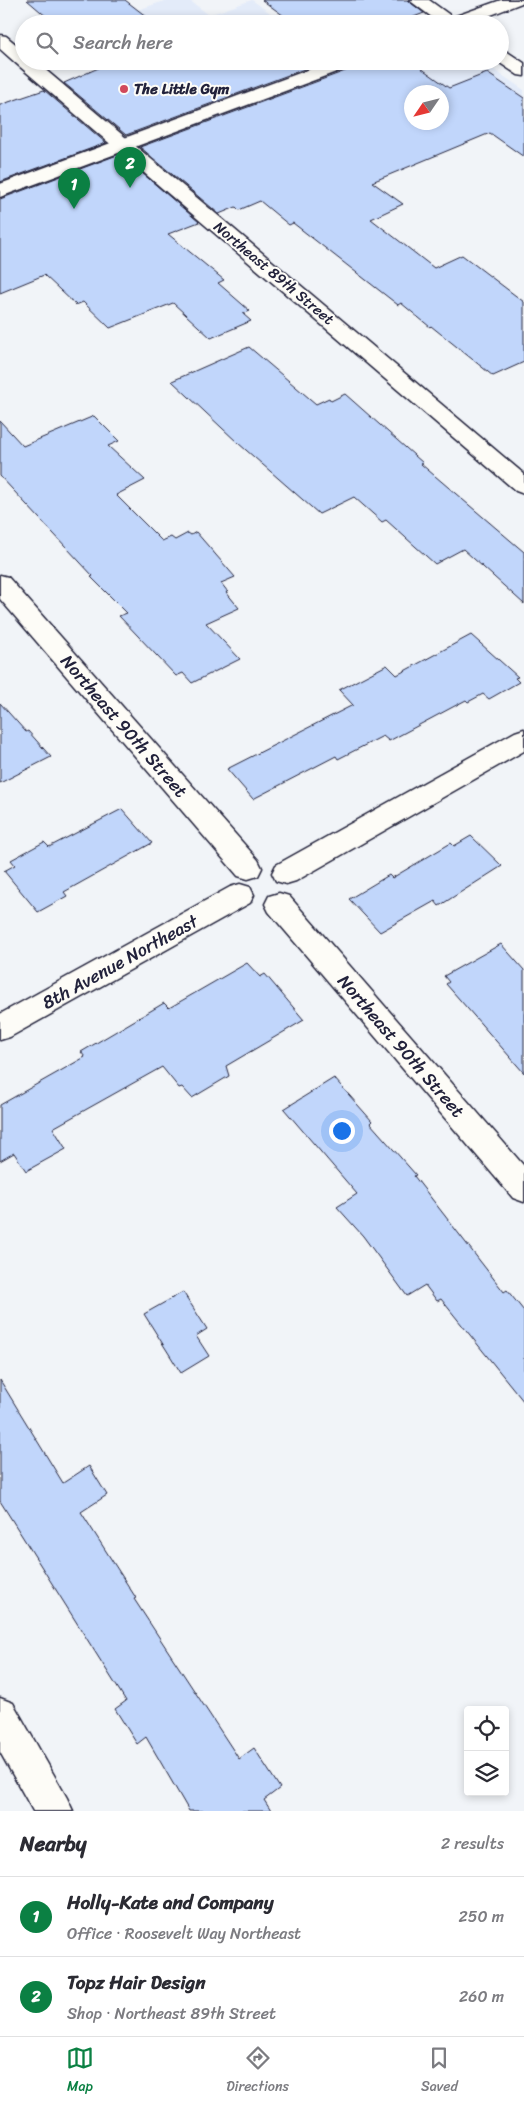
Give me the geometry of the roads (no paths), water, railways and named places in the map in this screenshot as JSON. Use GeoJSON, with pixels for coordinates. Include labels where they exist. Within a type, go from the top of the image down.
{"type":"FeatureCollection","features":[{"type":"Feature","properties":{"kind":"street"},"geometry":{"type":"LineString","coordinates":[[418,0],[439,15]]}},
{"type":"Feature","properties":{"kind":"street"},"geometry":{"type":"LineString","coordinates":[[476,15],[517,0]]}},
{"type":"Feature","properties":{"kind":"street","name":"Northeast 89th Street"},"geometry":{"type":"LineString","coordinates":[[0,40],[15,53]]}},
{"type":"Feature","properties":{"kind":"street"},"geometry":{"type":"LineString","coordinates":[[509,61],[524,71]]}},
{"type":"Feature","properties":{"kind":"street","name":"Northeast 89th Street"},"geometry":{"type":"LineString","coordinates":[[34,70],[524,486]]}},
{"type":"Feature","properties":{"kind":"street"},"geometry":{"type":"LineString","coordinates":[[0,191],[325,70]]}},
{"type":"Feature","properties":{"kind":"street","name":"Northeast 90th Street"},"geometry":{"type":"LineString","coordinates":[[0,583],[248,868]]}},
{"type":"Feature","properties":{"kind":"street"},"geometry":{"type":"LineString","coordinates":[[286,873],[524,739]]}},
{"type":"Feature","properties":{"kind":"street"},"geometry":{"type":"LineString","coordinates":[[268,864],[286,873],[291,885],[290,892],[279,904],[260,907],[245,901],[240,895],[237,882],[239,876],[248,868],[268,864]]}},
{"type":"Feature","properties":{"kind":"street","name":"8th Avenue Northeast"},"geometry":{"type":"LineString","coordinates":[[0,1028],[240,895]]}},
{"type":"Feature","properties":{"kind":"street","name":"Northeast 90th Street"},"geometry":{"type":"LineString","coordinates":[[279,904],[524,1188]]}},
{"type":"Feature","properties":{"kind":"street"},"geometry":{"type":"LineString","coordinates":[[0,1716],[54,1811]]}},
{"type":"Feature","properties":{"kind":"place","name":"The Little Gym"},"geometry":{"type":"Point","coordinates":[124,89]}},
{"type":"Feature","properties":{"kind":"place","name":"Topz Hair Design"},"geometry":{"type":"Point","coordinates":[130,188]}},
{"type":"Feature","properties":{"kind":"place","name":"Holly-Kate and Company"},"geometry":{"type":"Point","coordinates":[74,209]}}]}
